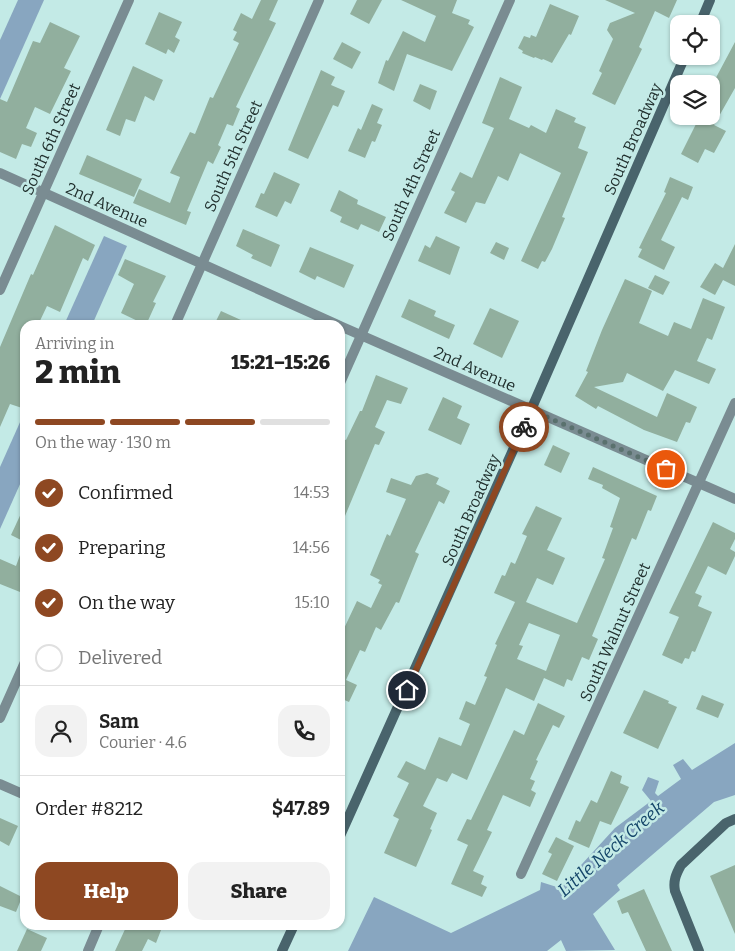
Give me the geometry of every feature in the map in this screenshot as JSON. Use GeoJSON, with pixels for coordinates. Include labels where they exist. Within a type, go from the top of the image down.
{"type":"FeatureCollection","features":[{"type":"Feature","properties":{"kind":"street","name":"South 6th Street"},"geometry":{"type":"LineString","coordinates":[[0,290],[129,0]]}},
{"type":"Feature","properties":{"kind":"street","name":"South 5th Street"},"geometry":{"type":"LineString","coordinates":[[177,320],[319,0]]}},
{"type":"Feature","properties":{"kind":"street","name":"South 4th Street"},"geometry":{"type":"LineString","coordinates":[[345,372],[510,0]]}},
{"type":"Feature","properties":{"kind":"street"},"geometry":{"type":"LineString","coordinates":[[704,15],[710,0]]}},
{"type":"Feature","properties":{"kind":"street","name":"South Broadway"},"geometry":{"type":"LineString","coordinates":[[345,825],[531,410],[681,65]]}},
{"type":"Feature","properties":{"kind":"street","name":"2nd Avenue"},"geometry":{"type":"LineString","coordinates":[[0,173],[328,320]]}},
{"type":"Feature","properties":{"kind":"street","name":"2nd Avenue"},"geometry":{"type":"LineString","coordinates":[[345,328],[735,499]]}},
{"type":"Feature","properties":{"kind":"street","name":"South Walnut Street"},"geometry":{"type":"LineString","coordinates":[[521,874],[735,403]]}},
{"type":"Feature","properties":{"kind":"street"},"geometry":{"type":"LineString","coordinates":[[0,718],[20,673]]}},
{"type":"Feature","properties":{"kind":"street"},"geometry":{"type":"LineString","coordinates":[[0,784],[20,793]]}},
{"type":"Feature","properties":{"kind":"street"},"geometry":{"type":"LineString","coordinates":[[699,951],[675,891],[674,882],[676,874],[681,865],[726,823],[735,819]]}},
{"type":"Feature","properties":{"kind":"street"},"geometry":{"type":"LineString","coordinates":[[88,951],[97,930]]}},
{"type":"Feature","properties":{"kind":"street"},"geometry":{"type":"LineString","coordinates":[[282,951],[292,930]]}},
{"type":"Feature","properties":{"kind":"water"},"geometry":{"type":"Polygon","coordinates":[[[18,0],[44,0],[0,99],[0,40],[18,0]]]}},
{"type":"Feature","properties":{"kind":"water"},"geometry":{"type":"Polygon","coordinates":[[[104,236],[127,246],[94,320],[66,320],[104,236]]]}},
{"type":"Feature","properties":{"kind":"water"},"geometry":{"type":"Polygon","coordinates":[[[20,422],[20,484],[0,529],[0,467],[20,422]]]}},
{"type":"Feature","properties":{"kind":"water","name":"Little Neck Creek"},"geometry":{"type":"Polygon","coordinates":[[[735,743],[735,795],[714,802],[617,885],[620,890],[593,914],[615,950],[566,951],[561,940],[547,951],[348,951],[374,897],[451,933],[540,890],[541,882],[560,888],[615,828],[651,801],[642,790],[648,777],[659,781],[655,793],[658,796],[681,779],[673,765],[683,759],[692,770],[735,743]]]}},
{"type":"Feature","properties":{"kind":"building"},"geometry":{"type":"Polygon","coordinates":[[[261,0],[278,0],[269,20],[276,23],[236,107],[240,109],[233,126],[227,124],[218,145],[221,147],[213,164],[208,161],[187,211],[191,212],[186,225],[133,203],[139,189],[170,203],[180,177],[170,173],[190,132],[195,134],[210,97],[213,98],[239,43],[233,40],[237,32],[233,30],[241,13],[252,19],[261,0]]]}},
{"type":"Feature","properties":{"kind":"building"},"geometry":{"type":"Polygon","coordinates":[[[357,0],[382,0],[369,24],[350,14],[357,0]]]}},
{"type":"Feature","properties":{"kind":"building"},"geometry":{"type":"Polygon","coordinates":[[[401,0],[457,0],[452,13],[470,20],[468,24],[474,27],[452,71],[407,54],[394,91],[378,83],[386,60],[388,61],[403,31],[425,42],[436,16],[401,0]]]}},
{"type":"Feature","properties":{"kind":"building"},"geometry":{"type":"Polygon","coordinates":[[[605,0],[677,0],[669,18],[655,11],[639,47],[642,49],[615,105],[592,94],[602,73],[599,71],[613,39],[607,30],[610,23],[635,13],[605,0]]]}},
{"type":"Feature","properties":{"kind":"building"},"geometry":{"type":"Polygon","coordinates":[[[550,4],[579,16],[571,35],[569,34],[552,63],[522,53],[523,51],[518,48],[524,36],[530,38],[531,35],[536,37],[550,4]]]}},
{"type":"Feature","properties":{"kind":"building"},"geometry":{"type":"Polygon","coordinates":[[[159,12],[182,22],[175,37],[180,40],[174,53],[168,49],[166,54],[145,44],[159,12]]]}},
{"type":"Feature","properties":{"kind":"building"},"geometry":{"type":"Polygon","coordinates":[[[50,22],[80,36],[64,68],[71,71],[50,114],[35,107],[26,128],[37,133],[31,147],[22,144],[16,159],[0,152],[0,99],[7,102],[33,41],[40,43],[50,22]]]}},
{"type":"Feature","properties":{"kind":"building"},"geometry":{"type":"Polygon","coordinates":[[[342,42],[361,52],[352,69],[333,59],[342,42]]]}},
{"type":"Feature","properties":{"kind":"building"},"geometry":{"type":"Polygon","coordinates":[[[735,42],[735,88],[720,114],[720,75],[717,75],[735,42]]]}},
{"type":"Feature","properties":{"kind":"building"},"geometry":{"type":"Polygon","coordinates":[[[133,66],[163,80],[154,101],[145,96],[135,122],[126,119],[120,136],[106,130],[133,66]]]}},
{"type":"Feature","properties":{"kind":"building"},"geometry":{"type":"Polygon","coordinates":[[[321,70],[335,77],[331,85],[345,91],[338,107],[333,105],[308,159],[288,150],[321,70]]]}},
{"type":"Feature","properties":{"kind":"building"},"geometry":{"type":"Polygon","coordinates":[[[500,77],[522,87],[509,119],[529,128],[531,125],[546,133],[556,109],[576,118],[574,122],[586,127],[578,148],[588,152],[562,217],[565,218],[552,249],[545,262],[542,261],[538,269],[521,261],[561,173],[520,153],[508,181],[498,176],[485,204],[476,202],[466,223],[444,213],[455,192],[451,190],[460,172],[472,178],[494,128],[482,123],[500,77]]]}},
{"type":"Feature","properties":{"kind":"building"},"geometry":{"type":"Polygon","coordinates":[[[420,84],[437,91],[430,110],[413,101],[420,84]]]}},
{"type":"Feature","properties":{"kind":"building"},"geometry":{"type":"Polygon","coordinates":[[[372,104],[383,109],[377,123],[382,125],[375,142],[372,141],[365,158],[348,151],[358,128],[361,130],[372,104]]]}},
{"type":"Feature","properties":{"kind":"building"},"geometry":{"type":"Polygon","coordinates":[[[696,125],[714,125],[726,131],[714,153],[705,149],[698,163],[681,154],[696,125]]]}},
{"type":"Feature","properties":{"kind":"building"},"geometry":{"type":"Polygon","coordinates":[[[87,155],[142,179],[134,197],[79,174],[87,155]]]}},
{"type":"Feature","properties":{"kind":"building"},"geometry":{"type":"Polygon","coordinates":[[[274,172],[300,184],[291,204],[285,201],[277,217],[255,207],[261,193],[264,194],[274,172]]]}},
{"type":"Feature","properties":{"kind":"building"},"geometry":{"type":"Polygon","coordinates":[[[670,177],[693,187],[688,200],[682,197],[661,240],[675,247],[664,270],[638,257],[642,249],[639,248],[666,193],[664,192],[670,177]]]}},
{"type":"Feature","properties":{"kind":"building"},"geometry":{"type":"Polygon","coordinates":[[[339,190],[358,200],[357,204],[386,217],[379,232],[361,224],[358,230],[340,222],[342,217],[330,211],[339,190]]]}},
{"type":"Feature","properties":{"kind":"building"},"geometry":{"type":"Polygon","coordinates":[[[55,225],[95,245],[88,261],[83,258],[60,312],[47,306],[40,320],[20,320],[20,407],[10,404],[0,427],[0,347],[31,274],[33,275],[55,225]]]}},
{"type":"Feature","properties":{"kind":"building"},"geometry":{"type":"Polygon","coordinates":[[[243,229],[280,245],[271,267],[251,258],[253,255],[236,246],[243,229]]]}},
{"type":"Feature","properties":{"kind":"building"},"geometry":{"type":"Polygon","coordinates":[[[436,236],[460,247],[450,275],[418,261],[425,245],[430,248],[436,236]]]}},
{"type":"Feature","properties":{"kind":"building"},"geometry":{"type":"Polygon","coordinates":[[[496,242],[509,248],[504,260],[490,253],[496,242]]]}},
{"type":"Feature","properties":{"kind":"building"},"geometry":{"type":"Polygon","coordinates":[[[735,244],[735,286],[723,280],[715,295],[700,287],[715,263],[723,268],[735,244]]]}},
{"type":"Feature","properties":{"kind":"building"},"geometry":{"type":"Polygon","coordinates":[[[310,247],[354,265],[344,288],[317,276],[315,280],[299,272],[310,247]]]}},
{"type":"Feature","properties":{"kind":"building"},"geometry":{"type":"Polygon","coordinates":[[[125,259],[166,276],[153,302],[156,303],[148,320],[136,320],[121,313],[134,284],[118,275],[125,259]]]}},
{"type":"Feature","properties":{"kind":"building"},"geometry":{"type":"Polygon","coordinates":[[[655,275],[670,282],[663,295],[648,288],[655,275]]]}},
{"type":"Feature","properties":{"kind":"building"},"geometry":{"type":"Polygon","coordinates":[[[625,279],[652,291],[639,323],[668,336],[674,322],[691,329],[703,298],[725,307],[712,340],[707,338],[697,361],[716,369],[709,384],[675,370],[663,391],[627,373],[623,382],[594,387],[657,417],[667,393],[697,407],[690,423],[686,422],[677,442],[644,430],[598,406],[596,409],[575,396],[588,372],[586,371],[602,330],[625,279]]]}},
{"type":"Feature","properties":{"kind":"building"},"geometry":{"type":"Polygon","coordinates":[[[409,299],[436,311],[434,316],[455,325],[449,339],[401,317],[409,299]]]}},
{"type":"Feature","properties":{"kind":"building"},"geometry":{"type":"Polygon","coordinates":[[[490,308],[519,321],[502,358],[473,344],[490,308]]]}},
{"type":"Feature","properties":{"kind":"building"},"geometry":{"type":"Polygon","coordinates":[[[221,311],[241,320],[216,320],[221,311]]]}},
{"type":"Feature","properties":{"kind":"building"},"geometry":{"type":"Polygon","coordinates":[[[376,375],[408,388],[401,404],[387,400],[375,427],[385,432],[379,445],[375,444],[345,516],[345,440],[360,411],[362,411],[376,375]]]}},
{"type":"Feature","properties":{"kind":"building"},"geometry":{"type":"Polygon","coordinates":[[[443,397],[462,406],[457,418],[470,424],[461,445],[428,430],[443,397]]]}},
{"type":"Feature","properties":{"kind":"building"},"geometry":{"type":"Polygon","coordinates":[[[553,445],[570,453],[561,473],[544,465],[553,445]]]}},
{"type":"Feature","properties":{"kind":"building"},"geometry":{"type":"Polygon","coordinates":[[[593,467],[657,496],[651,511],[648,510],[636,540],[632,538],[592,636],[598,639],[589,660],[582,657],[572,681],[567,679],[564,687],[544,678],[534,701],[506,688],[467,780],[452,773],[447,782],[437,778],[423,806],[437,813],[430,829],[432,830],[416,867],[384,853],[399,819],[393,816],[409,783],[397,777],[406,761],[425,770],[439,737],[461,746],[470,724],[459,719],[466,701],[475,705],[487,677],[484,676],[497,645],[495,644],[515,602],[494,593],[502,575],[505,576],[511,562],[515,564],[527,536],[522,534],[536,506],[562,518],[547,550],[565,558],[553,585],[537,578],[526,602],[577,623],[605,559],[602,558],[613,528],[610,527],[620,498],[602,488],[603,485],[588,479],[593,467]],[[529,623],[519,645],[523,646],[517,659],[546,671],[560,635],[529,623]]]}},
{"type":"Feature","properties":{"kind":"building"},"geometry":{"type":"Polygon","coordinates":[[[427,473],[439,478],[436,484],[450,491],[444,504],[439,501],[415,552],[419,554],[399,603],[396,602],[381,630],[376,627],[365,652],[360,650],[346,680],[357,685],[349,702],[345,700],[345,626],[357,601],[371,608],[382,585],[378,583],[380,580],[370,575],[387,534],[390,536],[406,499],[386,492],[391,478],[411,485],[416,476],[427,473]]]}},
{"type":"Feature","properties":{"kind":"building"},"geometry":{"type":"Polygon","coordinates":[[[20,516],[20,540],[11,535],[20,516]]]}},
{"type":"Feature","properties":{"kind":"building"},"geometry":{"type":"Polygon","coordinates":[[[713,522],[735,533],[735,539],[730,549],[735,552],[735,556],[726,575],[708,566],[695,593],[702,596],[698,606],[712,612],[695,652],[692,651],[689,659],[685,658],[682,664],[662,655],[679,617],[669,613],[713,522]]]}},
{"type":"Feature","properties":{"kind":"building"},"geometry":{"type":"Polygon","coordinates":[[[20,555],[20,592],[0,584],[0,559],[16,566],[20,555]]]}},
{"type":"Feature","properties":{"kind":"building"},"geometry":{"type":"Polygon","coordinates":[[[644,690],[669,701],[668,703],[677,707],[658,749],[623,733],[644,690]]]}},
{"type":"Feature","properties":{"kind":"building"},"geometry":{"type":"Polygon","coordinates":[[[702,695],[724,704],[718,718],[696,709],[702,695]]]}},
{"type":"Feature","properties":{"kind":"building"},"geometry":{"type":"Polygon","coordinates":[[[538,703],[565,716],[559,728],[553,725],[536,760],[538,761],[530,779],[535,781],[531,790],[536,793],[530,807],[503,795],[487,830],[492,832],[473,871],[484,876],[481,884],[487,887],[482,897],[451,884],[468,845],[457,840],[467,819],[471,820],[514,730],[524,735],[538,703]]]}},
{"type":"Feature","properties":{"kind":"building"},"geometry":{"type":"Polygon","coordinates":[[[611,771],[622,776],[620,783],[629,787],[611,825],[600,821],[589,848],[568,839],[576,820],[580,822],[591,800],[597,803],[611,771]]]}},
{"type":"Feature","properties":{"kind":"building"},"geometry":{"type":"Polygon","coordinates":[[[0,818],[18,826],[9,846],[0,841],[0,818]]]}},
{"type":"Feature","properties":{"kind":"building"},"geometry":{"type":"Polygon","coordinates":[[[556,837],[574,846],[557,881],[542,874],[552,854],[548,852],[556,837]]]}},
{"type":"Feature","properties":{"kind":"building"},"geometry":{"type":"Polygon","coordinates":[[[735,865],[735,934],[710,876],[735,865]]]}},
{"type":"Feature","properties":{"kind":"building"},"geometry":{"type":"Polygon","coordinates":[[[0,886],[20,896],[16,912],[0,906],[0,886]]]}},
{"type":"Feature","properties":{"kind":"building"},"geometry":{"type":"Polygon","coordinates":[[[644,889],[672,951],[646,951],[628,912],[622,914],[617,901],[644,889]]]}},
{"type":"Feature","properties":{"kind":"building"},"geometry":{"type":"Polygon","coordinates":[[[27,930],[47,938],[41,951],[17,951],[27,930]]]}},
{"type":"Feature","properties":{"kind":"building"},"geometry":{"type":"Polygon","coordinates":[[[125,930],[161,930],[156,943],[148,939],[142,951],[115,951],[125,930]]]}},
{"type":"Feature","properties":{"kind":"way so far"},"geometry":{"type":"LineString","coordinates":[[524,427],[531,410],[666,469]]}},
{"type":"Feature","properties":{"kind":"route"},"geometry":{"type":"LineString","coordinates":[[407,690],[524,427]]}}]}
